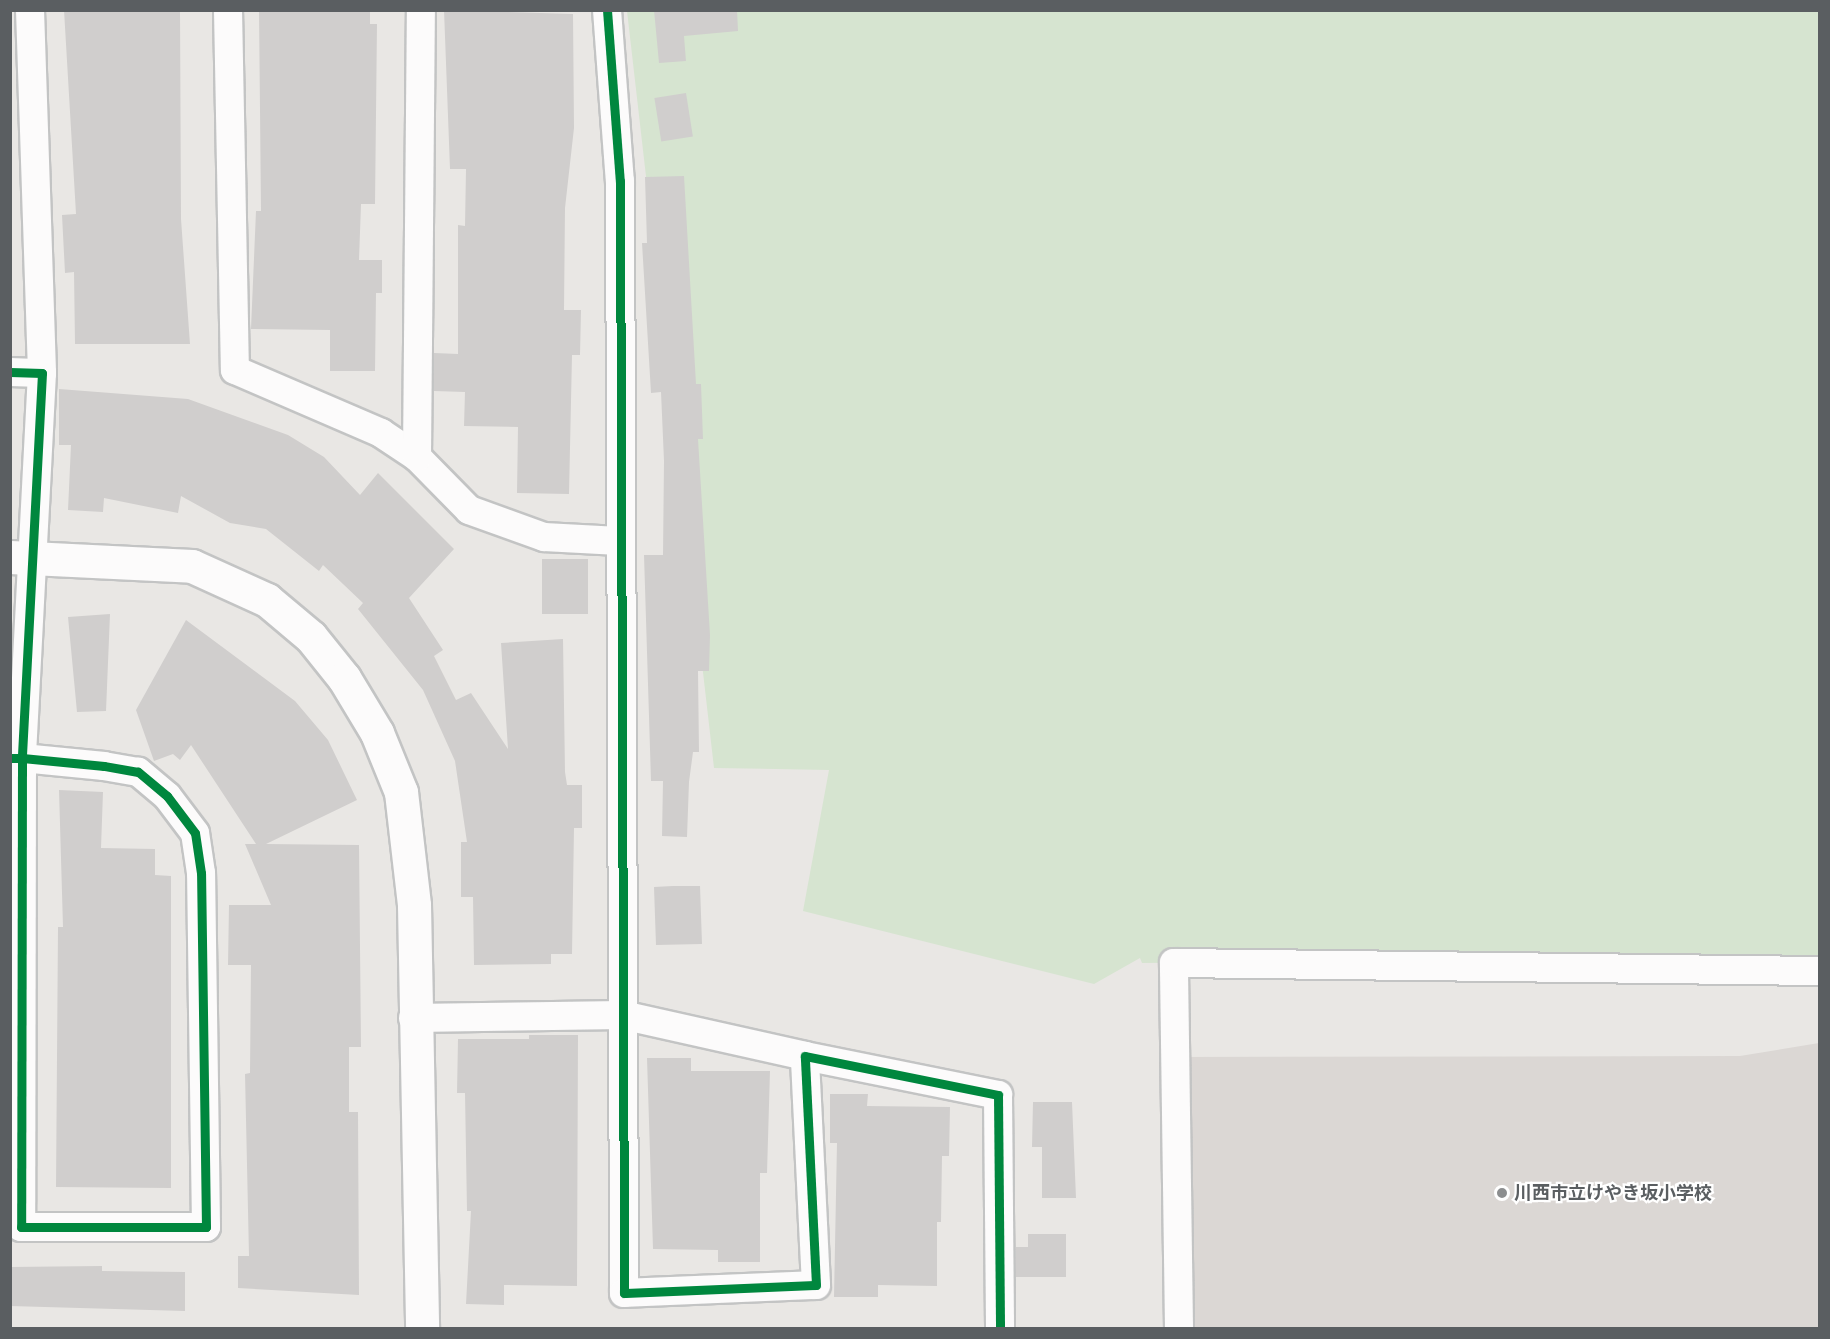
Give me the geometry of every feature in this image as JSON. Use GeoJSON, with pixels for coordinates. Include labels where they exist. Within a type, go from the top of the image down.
{"type":"FeatureCollection","features":[{"type":"Feature","properties":{"kind":"street"},"geometry":{"type":"LineString","coordinates":[[16,758],[138,772],[167,796],[195,833],[201,873],[206,1227],[16,1227],[16,758],[20,557],[42,373],[30,10]]}},
{"type":"Feature","properties":{"kind":"street"},"geometry":{"type":"LineString","coordinates":[[228,10],[235,370],[381,433],[417,457],[469,510],[544,537],[619,541]]}},
{"type":"Feature","properties":{"kind":"street"},"geometry":{"type":"LineString","coordinates":[[417,457],[421,10]]}},
{"type":"Feature","properties":{"kind":"street"},"geometry":{"type":"LineString","coordinates":[[608,10],[620,181],[619,541],[624,1293],[816,1285],[805,1056]]}},
{"type":"Feature","properties":{"kind":"street"},"geometry":{"type":"LineString","coordinates":[[10,372],[42,373]]}},
{"type":"Feature","properties":{"kind":"street"},"geometry":{"type":"LineString","coordinates":[[20,557],[192,566],[267,600],[311,637],[344,678],[377,733],[400,792],[414,905],[413,1018],[422,1329]]}},
{"type":"Feature","properties":{"kind":"street"},"geometry":{"type":"LineString","coordinates":[[1179,1329],[1174,963],[1820,971]]}},
{"type":"Feature","properties":{"kind":"street"},"geometry":{"type":"LineString","coordinates":[[413,1018],[622,1015],[805,1056],[998,1095],[1000,1329]]}},
{"type":"Feature","properties":{"kind":"shaded area","name":"川西市立けやき坂小学校"},"geometry":{"type":"Polygon","coordinates":[[[1819,1043],[1819,1328],[1190,1328],[1180,1057],[1740,1056],[1819,1043]]]}},
{"type":"Feature","properties":{"kind":"green space"},"geometry":{"type":"Polygon","coordinates":[[[627,11],[1819,11],[1819,957],[1142,963],[1140,958],[1094,984],[803,911],[829,770],[714,768],[627,11]]]}},
{"type":"Feature","properties":{"kind":"building"},"geometry":{"type":"Polygon","coordinates":[[[64,10],[180,10],[181,219],[190,344],[75,344],[74,272],[65,273],[62,215],[76,214],[64,10]]]}},
{"type":"Feature","properties":{"kind":"building"},"geometry":{"type":"Polygon","coordinates":[[[259,10],[370,11],[370,24],[377,24],[375,204],[361,204],[359,260],[382,260],[382,293],[376,293],[375,371],[330,371],[330,330],[251,329],[256,211],[261,211],[259,10]]]}},
{"type":"Feature","properties":{"kind":"building"},"geometry":{"type":"Polygon","coordinates":[[[444,10],[573,14],[574,128],[565,208],[564,310],[581,310],[580,355],[572,355],[569,494],[517,493],[518,427],[464,426],[465,392],[434,391],[434,353],[458,354],[458,225],[465,226],[466,169],[450,169],[444,10]]]}},
{"type":"Feature","properties":{"kind":"building"},"geometry":{"type":"Polygon","coordinates":[[[654,10],[737,10],[738,31],[684,36],[686,61],[659,63],[654,10]]]}},
{"type":"Feature","properties":{"kind":"building"},"geometry":{"type":"Polygon","coordinates":[[[686,93],[693,136],[661,141],[654,98],[686,93]]]}},
{"type":"Feature","properties":{"kind":"building"},"geometry":{"type":"Polygon","coordinates":[[[684,176],[696,384],[701,384],[703,439],[698,439],[710,635],[709,671],[698,671],[699,752],[693,752],[689,782],[687,837],[662,836],[663,781],[651,781],[644,555],[663,555],[664,461],[661,392],[651,393],[642,243],[647,243],[645,177],[684,176]]]}},
{"type":"Feature","properties":{"kind":"building"},"geometry":{"type":"Polygon","coordinates":[[[59,389],[188,399],[288,435],[324,457],[360,495],[378,473],[454,549],[409,598],[443,650],[434,656],[456,700],[471,693],[508,749],[501,643],[563,639],[565,772],[567,785],[582,785],[582,828],[574,828],[572,954],[551,954],[551,964],[474,965],[473,897],[461,897],[461,842],[467,842],[455,761],[423,690],[358,609],[363,603],[323,565],[319,571],[266,529],[230,523],[181,496],[178,513],[104,498],[103,512],[68,510],[71,445],[59,445],[59,389]]]}},
{"type":"Feature","properties":{"kind":"building"},"geometry":{"type":"Polygon","coordinates":[[[542,559],[588,559],[588,614],[542,614],[542,559]]]}},
{"type":"Feature","properties":{"kind":"building"},"geometry":{"type":"Polygon","coordinates":[[[110,614],[106,711],[77,712],[68,617],[110,614]]]}},
{"type":"Feature","properties":{"kind":"building"},"geometry":{"type":"Polygon","coordinates":[[[186,620],[295,701],[328,740],[357,800],[266,844],[359,845],[361,1047],[349,1047],[349,1112],[358,1112],[359,1295],[238,1288],[238,1256],[249,1256],[245,1074],[250,1073],[251,965],[228,965],[229,905],[271,905],[245,844],[256,844],[191,745],[180,760],[173,754],[154,761],[136,710],[186,620]]]}},
{"type":"Feature","properties":{"kind":"building"},"geometry":{"type":"Polygon","coordinates":[[[59,790],[103,792],[101,848],[155,849],[155,875],[171,876],[171,1188],[56,1187],[58,927],[63,927],[59,790]]]}},
{"type":"Feature","properties":{"kind":"building"},"geometry":{"type":"Polygon","coordinates":[[[700,886],[702,944],[656,945],[654,887],[700,886]]]}},
{"type":"Feature","properties":{"kind":"building"},"geometry":{"type":"Polygon","coordinates":[[[529,1035],[578,1035],[577,1286],[504,1285],[504,1305],[466,1304],[471,1211],[467,1211],[465,1093],[457,1093],[458,1039],[529,1039],[529,1035]]]}},
{"type":"Feature","properties":{"kind":"building"},"geometry":{"type":"Polygon","coordinates":[[[647,1058],[691,1058],[691,1071],[770,1071],[767,1173],[760,1173],[760,1262],[718,1262],[718,1250],[653,1249],[647,1058]]]}},
{"type":"Feature","properties":{"kind":"building"},"geometry":{"type":"Polygon","coordinates":[[[830,1094],[868,1094],[867,1106],[950,1107],[949,1156],[942,1156],[941,1222],[937,1222],[937,1286],[878,1285],[878,1297],[834,1297],[837,1143],[830,1143],[830,1094]]]}},
{"type":"Feature","properties":{"kind":"building"},"geometry":{"type":"Polygon","coordinates":[[[1033,1102],[1072,1102],[1076,1198],[1042,1198],[1042,1147],[1032,1147],[1033,1102]]]}},
{"type":"Feature","properties":{"kind":"building"},"geometry":{"type":"Polygon","coordinates":[[[1028,1234],[1066,1234],[1066,1277],[1016,1277],[1016,1247],[1028,1247],[1028,1234]]]}},
{"type":"Feature","properties":{"kind":"building"},"geometry":{"type":"Polygon","coordinates":[[[102,1266],[102,1271],[185,1272],[185,1311],[10,1306],[10,1267],[102,1266]]]}},
{"type":"Feature","properties":{"kind":"cycle path"},"geometry":{"type":"LineString","coordinates":[[607,10],[620,181],[624,1293],[816,1285],[805,1056],[998,1095],[1000,1328]]}},
{"type":"Feature","properties":{"kind":"cycle path"},"geometry":{"type":"LineString","coordinates":[[10,372],[42,373],[22,758],[21,1227],[206,1227],[201,873],[195,833],[167,796],[138,772],[104,766],[22,758],[10,758]]}},
{"type":"Feature","properties":{"kind":"place","name":"川西市立けやき坂小学校"},"geometry":{"type":"Point","coordinates":[1502,1193]}}]}
